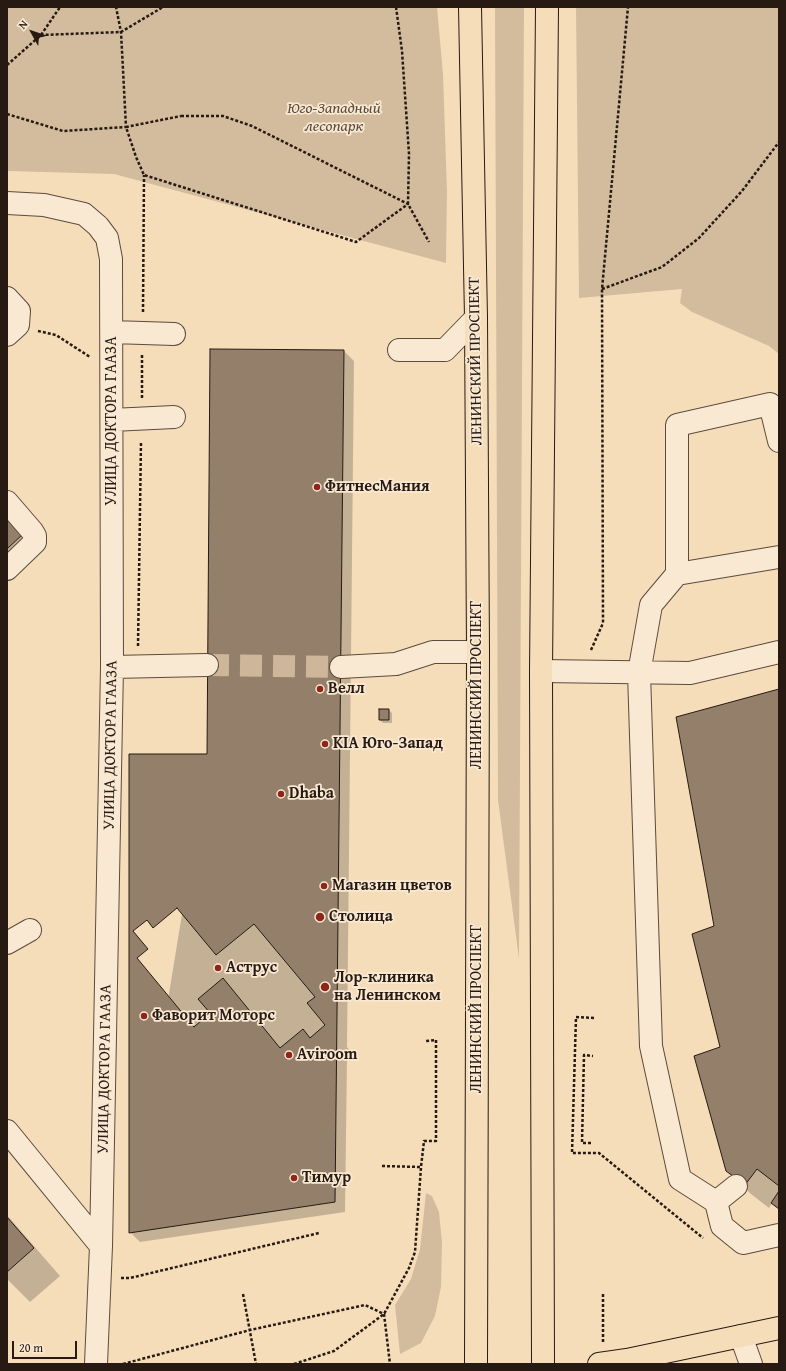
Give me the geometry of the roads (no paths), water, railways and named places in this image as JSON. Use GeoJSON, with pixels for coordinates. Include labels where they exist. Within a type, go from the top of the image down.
{"type":"FeatureCollection","features":[{"type":"Feature","properties":{"kind":"main road","name":"ЛЕНИНСКИЙ ПРОСПЕКТ"},"geometry":{"type":"LineString","coordinates":[[470,7],[476,318],[478,652],[476,1364]]}},
{"type":"Feature","properties":{"kind":"main road"},"geometry":{"type":"LineString","coordinates":[[542,1364],[541,671],[547,7]]}},
{"type":"Feature","properties":{"kind":"main road"},"geometry":{"type":"LineString","coordinates":[[599,1364],[627,1360],[779,1328]]}},
{"type":"Feature","properties":{"kind":"street","name":"УЛИЦА ДОКТОРА ГААЗА"},"geometry":{"type":"LineString","coordinates":[[7,203],[44,205],[84,214],[98,226],[107,238],[111,259],[112,667],[101,1246],[96,1364]]}},
{"type":"Feature","properties":{"kind":"street"},"geometry":{"type":"LineString","coordinates":[[7,298],[20,312],[12,330]]}},
{"type":"Feature","properties":{"kind":"street"},"geometry":{"type":"LineString","coordinates":[[398,350],[445,350],[476,318]]}},
{"type":"Feature","properties":{"kind":"street"},"geometry":{"type":"LineString","coordinates":[[112,332],[174,334]]}},
{"type":"Feature","properties":{"kind":"street"},"geometry":{"type":"LineString","coordinates":[[779,441],[770,404],[677,425],[677,574],[651,605],[639,673],[651,1046],[680,1179],[716,1202],[722,1226],[743,1243],[779,1235]]}},
{"type":"Feature","properties":{"kind":"street"},"geometry":{"type":"LineString","coordinates":[[112,420],[174,417]]}},
{"type":"Feature","properties":{"kind":"street"},"geometry":{"type":"LineString","coordinates":[[7,502],[32,531],[36,542],[7,569]]}},
{"type":"Feature","properties":{"kind":"street"},"geometry":{"type":"LineString","coordinates":[[677,574],[779,557]]}},
{"type":"Feature","properties":{"kind":"street"},"geometry":{"type":"LineString","coordinates":[[341,667],[396,664],[433,652],[478,652]]}},
{"type":"Feature","properties":{"kind":"street"},"geometry":{"type":"LineString","coordinates":[[541,671],[690,673],[779,652]]}},
{"type":"Feature","properties":{"kind":"street"},"geometry":{"type":"LineString","coordinates":[[112,667],[207,665]]}},
{"type":"Feature","properties":{"kind":"street"},"geometry":{"type":"LineString","coordinates":[[7,943],[30,930]]}},
{"type":"Feature","properties":{"kind":"street"},"geometry":{"type":"LineString","coordinates":[[7,1131],[101,1246]]}},
{"type":"Feature","properties":{"kind":"street"},"geometry":{"type":"LineString","coordinates":[[716,1202],[736,1186]]}},
{"type":"Feature","properties":{"kind":"street"},"geometry":{"type":"LineString","coordinates":[[741,1336],[751,1364]]}},
{"type":"Feature","properties":{"kind":"tunnel"},"geometry":{"type":"LineString","coordinates":[[207,665],[341,667]]}},
{"type":"Feature","properties":{"kind":"place","name":"ФитнесМания"},"geometry":{"type":"Point","coordinates":[317,487]}},
{"type":"Feature","properties":{"kind":"place","name":"Велл"},"geometry":{"type":"Point","coordinates":[320,689]}},
{"type":"Feature","properties":{"kind":"place","name":"KIA Юго-Запад"},"geometry":{"type":"Point","coordinates":[325,744]}},
{"type":"Feature","properties":{"kind":"place","name":"Dhaba"},"geometry":{"type":"Point","coordinates":[281,794]}},
{"type":"Feature","properties":{"kind":"place","name":"Магазин цветов"},"geometry":{"type":"Point","coordinates":[324,886]}},
{"type":"Feature","properties":{"kind":"place","name":"Столица"},"geometry":{"type":"Point","coordinates":[320,917]}},
{"type":"Feature","properties":{"kind":"place","name":"Аструс"},"geometry":{"type":"Point","coordinates":[218,968]}},
{"type":"Feature","properties":{"kind":"place","name":"Лор-клиника на Ленинском"},"geometry":{"type":"Point","coordinates":[325,987]}},
{"type":"Feature","properties":{"kind":"place","name":"Фаворит Моторс"},"geometry":{"type":"Point","coordinates":[144,1016]}},
{"type":"Feature","properties":{"kind":"place","name":"Aviroom"},"geometry":{"type":"Point","coordinates":[289,1055]}},
{"type":"Feature","properties":{"kind":"place","name":"Тимур"},"geometry":{"type":"Point","coordinates":[294,1178]}},
{"type":"Feature","properties":{"kind":"park label","name":"Юго-Западный лесопарк"},"geometry":{"type":"Point","coordinates":[334,118]}}]}
